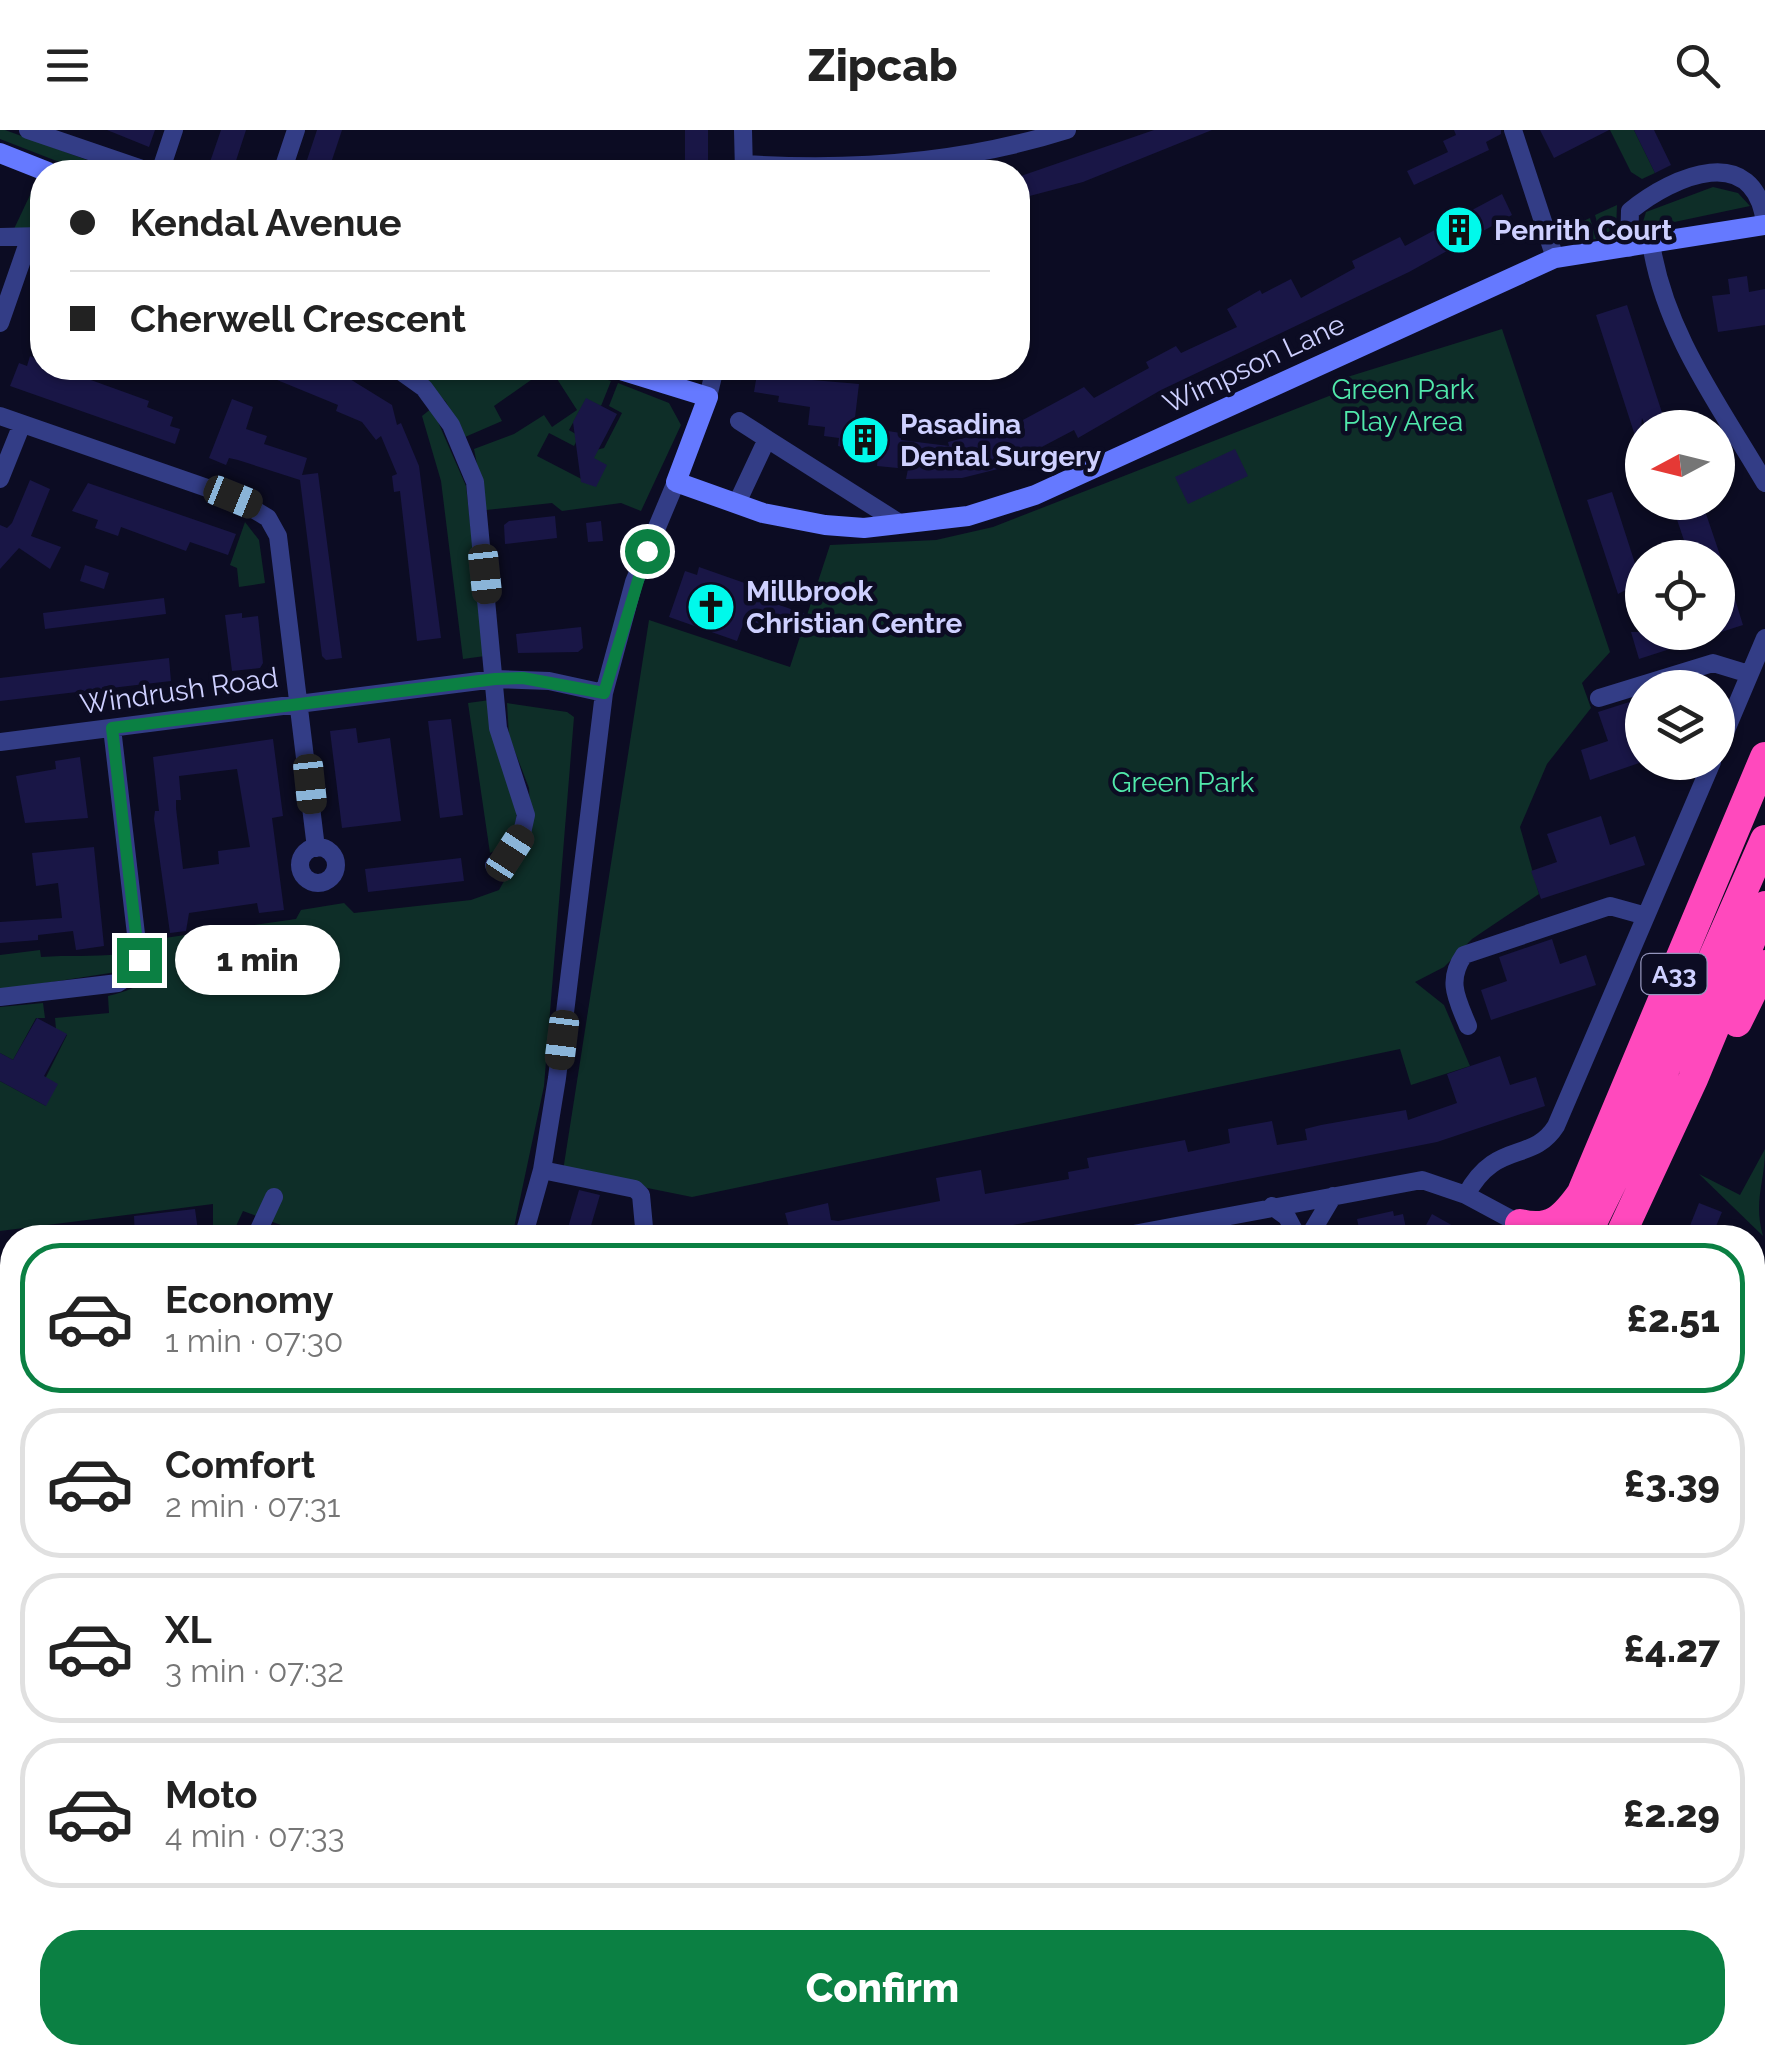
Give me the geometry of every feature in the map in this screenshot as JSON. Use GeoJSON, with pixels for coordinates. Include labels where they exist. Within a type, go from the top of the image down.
{"type":"FeatureCollection","features":[{"type":"Feature","properties":{"kind":"highway","name":"A33"},"geometry":{"type":"LineString","coordinates":[[1577,1225],[1584,1190],[1765,757]]}},
{"type":"Feature","properties":{"kind":"highway","name":"A33"},"geometry":{"type":"LineString","coordinates":[[1590,1225],[1694,1006],[1765,840]]}},
{"type":"Feature","properties":{"kind":"highway","name":"A33"},"geometry":{"type":"LineString","coordinates":[[1625,1225],[1666,1140],[1765,906]]}},
{"type":"Feature","properties":{"kind":"highway","name":"A33"},"geometry":{"type":"LineString","coordinates":[[1666,1140],[1712,1072],[1765,965]]}},
{"type":"Feature","properties":{"kind":"highway"},"geometry":{"type":"LineString","coordinates":[[1542,1225],[1560,1221],[1584,1190]]}},
{"type":"Feature","properties":{"kind":"street"},"geometry":{"type":"LineString","coordinates":[[28,130],[115,160]]}},
{"type":"Feature","properties":{"kind":"street"},"geometry":{"type":"LineString","coordinates":[[164,160],[174,130]]}},
{"type":"Feature","properties":{"kind":"street"},"geometry":{"type":"LineString","coordinates":[[286,160],[296,130]]}},
{"type":"Feature","properties":{"kind":"street"},"geometry":{"type":"LineString","coordinates":[[743,130],[744,160]]}},
{"type":"Feature","properties":{"kind":"street"},"geometry":{"type":"LineString","coordinates":[[946,160],[1067,130]]}},
{"type":"Feature","properties":{"kind":"street"},"geometry":{"type":"LineString","coordinates":[[1513,130],[1555,258]]}},
{"type":"Feature","properties":{"kind":"street"},"geometry":{"type":"LineString","coordinates":[[0,153],[30,165]]}},
{"type":"Feature","properties":{"kind":"street","name":"Wimpson Lane"},"geometry":{"type":"LineString","coordinates":[[676,482],[809,523],[864,528],[968,516],[1035,495],[1555,258],[1629,248],[1765,224],[1762,198],[1750,180],[1731,173],[1709,174],[1643,200],[1630,211],[1629,248]]}},
{"type":"Feature","properties":{"kind":"street"},"geometry":{"type":"LineString","coordinates":[[0,237],[30,237]]}},
{"type":"Feature","properties":{"kind":"street"},"geometry":{"type":"LineString","coordinates":[[1651,243],[1655,266],[1695,371],[1765,482]]}},
{"type":"Feature","properties":{"kind":"street"},"geometry":{"type":"LineString","coordinates":[[0,323],[30,251]]}},
{"type":"Feature","properties":{"kind":"street"},"geometry":{"type":"LineString","coordinates":[[413,380],[424,388],[451,425],[475,482],[498,728],[526,816],[522,833],[510,853],[494,865]]}},
{"type":"Feature","properties":{"kind":"street"},"geometry":{"type":"LineString","coordinates":[[653,380],[708,397]]}},
{"type":"Feature","properties":{"kind":"street"},"geometry":{"type":"LineString","coordinates":[[527,1225],[542,1170],[604,693],[634,582],[676,482],[712,380]]}},
{"type":"Feature","properties":{"kind":"street"},"geometry":{"type":"LineString","coordinates":[[0,416],[233,497],[254,505],[268,518],[278,536],[316,848]]}},
{"type":"Feature","properties":{"kind":"street"},"geometry":{"type":"LineString","coordinates":[[738,421],[901,524]]}},
{"type":"Feature","properties":{"kind":"street"},"geometry":{"type":"LineString","coordinates":[[0,478],[22,424]]}},
{"type":"Feature","properties":{"kind":"street"},"geometry":{"type":"LineString","coordinates":[[736,503],[767,439]]}},
{"type":"Feature","properties":{"kind":"street"},"geometry":{"type":"LineString","coordinates":[[1735,706],[1765,638]]}},
{"type":"Feature","properties":{"kind":"street"},"geometry":{"type":"LineString","coordinates":[[1598,698],[1713,663],[1748,674]]}},
{"type":"Feature","properties":{"kind":"street","name":"Windrush Road"},"geometry":{"type":"LineString","coordinates":[[0,742],[495,679],[523,678],[604,693]]}},
{"type":"Feature","properties":{"kind":"street"},"geometry":{"type":"LineString","coordinates":[[0,997],[118,983],[132,974],[139,960],[112,728]]}},
{"type":"Feature","properties":{"kind":"street"},"geometry":{"type":"LineString","coordinates":[[1466,1194],[1490,1162],[1549,1138],[1704,780]]}},
{"type":"Feature","properties":{"kind":"street"},"geometry":{"type":"LineString","coordinates":[[1468,1026],[1452,985],[1454,969],[1464,955],[1610,906],[1646,916]]}},
{"type":"Feature","properties":{"kind":"street"},"geometry":{"type":"LineString","coordinates":[[542,1170],[635,1189],[641,1194],[644,1225]]}},
{"type":"Feature","properties":{"kind":"street"},"geometry":{"type":"LineString","coordinates":[[1177,1225],[1422,1180],[1466,1194],[1519,1225]]}},
{"type":"Feature","properties":{"kind":"street"},"geometry":{"type":"LineString","coordinates":[[261,1225],[274,1196]]}},
{"type":"Feature","properties":{"kind":"street"},"geometry":{"type":"LineString","coordinates":[[1315,1225],[1332,1196]]}},
{"type":"Feature","properties":{"kind":"street"},"geometry":{"type":"LineString","coordinates":[[1272,1206],[1291,1225]]}},
{"type":"Feature","properties":{"kind":"green space"},"geometry":{"type":"Polygon","coordinates":[[[0,130],[5,130],[87,160],[54,160],[0,139],[0,130]]]}},
{"type":"Feature","properties":{"kind":"green space"},"geometry":{"type":"Polygon","coordinates":[[[1610,130],[1634,130],[1655,173],[1642,179],[1631,172],[1610,130]]]}},
{"type":"Feature","properties":{"kind":"green space"},"geometry":{"type":"Polygon","coordinates":[[[1713,187],[1738,193],[1750,206],[1646,228],[1642,225],[1646,212],[1713,187]]]}},
{"type":"Feature","properties":{"kind":"green space"},"geometry":{"type":"Polygon","coordinates":[[[30,195],[30,229],[13,231],[30,195]]]}},
{"type":"Feature","properties":{"kind":"green space"},"geometry":{"type":"Polygon","coordinates":[[[1617,205],[1616,229],[1601,237],[1595,215],[1617,205]]]}},
{"type":"Feature","properties":{"kind":"green space"},"geometry":{"type":"Polygon","coordinates":[[[1590,218],[1596,239],[1578,241],[1561,231],[1590,218]]]}},
{"type":"Feature","properties":{"kind":"green space","name":"Green Park"},"geometry":{"type":"Polygon","coordinates":[[[1502,329],[1610,652],[1582,683],[1591,708],[1547,764],[1520,827],[1539,894],[1472,939],[1444,967],[1415,982],[1444,1005],[1470,1066],[1411,1085],[1400,1049],[692,1197],[563,1171],[649,620],[790,667],[830,545],[936,540],[993,527],[1347,389],[1344,378],[1502,329]]]}},
{"type":"Feature","properties":{"kind":"green space"},"geometry":{"type":"Polygon","coordinates":[[[425,380],[531,380],[494,406],[502,421],[465,437],[446,402],[425,380]]]}},
{"type":"Feature","properties":{"kind":"green space"},"geometry":{"type":"Polygon","coordinates":[[[558,380],[611,381],[601,406],[586,399],[569,430],[579,436],[574,446],[549,433],[537,456],[595,486],[584,453],[604,448],[622,413],[609,406],[618,383],[669,403],[681,425],[641,511],[621,503],[562,511],[552,503],[486,510],[474,449],[514,434],[544,415],[552,427],[577,410],[558,380]]]}},
{"type":"Feature","properties":{"kind":"green space"},"geometry":{"type":"Polygon","coordinates":[[[432,408],[466,486],[485,656],[463,659],[441,481],[422,416],[432,408]]]}},
{"type":"Feature","properties":{"kind":"green space"},"geometry":{"type":"Polygon","coordinates":[[[245,522],[259,540],[265,583],[239,587],[237,568],[230,565],[245,522]]]}},
{"type":"Feature","properties":{"kind":"green space"},"geometry":{"type":"Polygon","coordinates":[[[490,700],[515,783],[517,805],[515,825],[506,842],[490,853],[468,703],[490,700]]]}},
{"type":"Feature","properties":{"kind":"green space"},"geometry":{"type":"Polygon","coordinates":[[[507,703],[567,712],[574,717],[544,1086],[515,1225],[281,1225],[243,1211],[237,1225],[213,1225],[213,1204],[47,1225],[0,1225],[0,1081],[46,1106],[46,1077],[67,1035],[56,1029],[55,1018],[109,1013],[108,996],[131,989],[143,979],[151,940],[296,919],[301,910],[344,903],[354,913],[471,900],[499,890],[531,833],[529,788],[509,736],[507,703]]]}},
{"type":"Feature","properties":{"kind":"green space"},"geometry":{"type":"Polygon","coordinates":[[[40,950],[41,957],[120,954],[123,971],[0,990],[0,955],[40,950]]]}},
{"type":"Feature","properties":{"kind":"green space"},"geometry":{"type":"Polygon","coordinates":[[[43,1003],[45,1018],[36,1018],[13,1060],[0,1053],[0,1007],[43,1003]]]}},
{"type":"Feature","properties":{"kind":"green space"},"geometry":{"type":"Polygon","coordinates":[[[1765,1149],[1760,1225],[1752,1225],[1699,1174],[1740,1195],[1765,1149]]]}},
{"type":"Feature","properties":{"kind":"building"},"geometry":{"type":"Polygon","coordinates":[[[107,130],[155,130],[149,147],[107,130]]]}},
{"type":"Feature","properties":{"kind":"building"},"geometry":{"type":"Polygon","coordinates":[[[221,130],[246,130],[236,160],[211,160],[221,130]]]}},
{"type":"Feature","properties":{"kind":"building"},"geometry":{"type":"Polygon","coordinates":[[[317,130],[342,130],[332,160],[307,160],[317,130]]]}},
{"type":"Feature","properties":{"kind":"building"},"geometry":{"type":"Polygon","coordinates":[[[685,130],[708,130],[708,160],[685,160],[685,130]]]}},
{"type":"Feature","properties":{"kind":"building"},"geometry":{"type":"Polygon","coordinates":[[[1154,130],[1212,130],[1083,182],[1030,196],[1030,173],[1154,130]]]}},
{"type":"Feature","properties":{"kind":"building"},"geometry":{"type":"Polygon","coordinates":[[[1454,130],[1501,130],[1501,134],[1486,142],[1489,150],[1414,185],[1407,171],[1448,152],[1443,141],[1456,135],[1454,130]]]}},
{"type":"Feature","properties":{"kind":"building"},"geometry":{"type":"Polygon","coordinates":[[[1540,130],[1609,130],[1554,158],[1540,130]]]}},
{"type":"Feature","properties":{"kind":"building"},"geometry":{"type":"Polygon","coordinates":[[[1634,130],[1654,130],[1671,165],[1655,173],[1634,130]]]}},
{"type":"Feature","properties":{"kind":"building"},"geometry":{"type":"Polygon","coordinates":[[[1502,194],[1512,215],[1409,272],[1161,390],[1078,438],[1074,430],[1002,468],[962,478],[906,479],[908,469],[877,466],[878,455],[838,446],[839,438],[824,436],[825,427],[808,425],[810,407],[778,402],[779,396],[754,392],[756,380],[859,384],[854,426],[901,433],[901,440],[949,446],[948,442],[1012,426],[1084,387],[1094,398],[1149,368],[1146,362],[1176,346],[1181,353],[1237,327],[1227,309],[1260,290],[1262,294],[1291,279],[1301,298],[1355,268],[1352,261],[1400,237],[1405,246],[1502,194]]]}},
{"type":"Feature","properties":{"kind":"building"},"geometry":{"type":"Polygon","coordinates":[[[1747,276],[1749,292],[1765,289],[1765,325],[1718,332],[1712,296],[1730,294],[1728,279],[1747,276]]]}},
{"type":"Feature","properties":{"kind":"building"},"geometry":{"type":"Polygon","coordinates":[[[1627,305],[1661,410],[1627,410],[1596,315],[1627,305]]]}},
{"type":"Feature","properties":{"kind":"building"},"geometry":{"type":"Polygon","coordinates":[[[30,356],[30,380],[91,380],[149,401],[147,407],[173,417],[170,426],[180,429],[175,444],[10,386],[19,363],[27,366],[30,356]]]}},
{"type":"Feature","properties":{"kind":"building"},"geometry":{"type":"Polygon","coordinates":[[[277,380],[351,380],[392,405],[397,425],[401,423],[419,466],[441,638],[417,641],[400,491],[394,492],[392,476],[397,474],[381,436],[376,440],[362,422],[336,411],[338,405],[277,380]]]}},
{"type":"Feature","properties":{"kind":"building"},"geometry":{"type":"Polygon","coordinates":[[[586,398],[617,414],[594,458],[607,465],[596,487],[581,482],[573,422],[586,398]]]}},
{"type":"Feature","properties":{"kind":"building"},"geometry":{"type":"Polygon","coordinates":[[[232,399],[253,407],[246,429],[267,436],[264,444],[307,458],[302,475],[318,473],[342,658],[326,660],[322,656],[300,480],[238,460],[229,458],[226,465],[209,458],[232,399]]]}},
{"type":"Feature","properties":{"kind":"building"},"geometry":{"type":"Polygon","coordinates":[[[1235,449],[1248,476],[1188,504],[1175,477],[1235,449]]]}},
{"type":"Feature","properties":{"kind":"building"},"geometry":{"type":"Polygon","coordinates":[[[30,480],[50,489],[31,536],[61,547],[50,569],[19,548],[0,569],[0,525],[7,528],[12,523],[30,480]]]}},
{"type":"Feature","properties":{"kind":"building"},"geometry":{"type":"Polygon","coordinates":[[[88,483],[236,534],[228,555],[190,542],[186,551],[121,527],[118,536],[95,528],[98,520],[72,511],[88,483]]]}},
{"type":"Feature","properties":{"kind":"building"},"geometry":{"type":"Polygon","coordinates":[[[1612,492],[1627,540],[1625,590],[1618,594],[1587,500],[1612,492]]]}},
{"type":"Feature","properties":{"kind":"building"},"geometry":{"type":"Polygon","coordinates":[[[555,516],[557,538],[505,544],[504,525],[509,521],[555,516]]]}},
{"type":"Feature","properties":{"kind":"building"},"geometry":{"type":"Polygon","coordinates":[[[1677,520],[1708,520],[1715,540],[1684,540],[1677,520]]]}},
{"type":"Feature","properties":{"kind":"building"},"geometry":{"type":"Polygon","coordinates":[[[601,521],[603,541],[588,542],[586,523],[601,521]]]}},
{"type":"Feature","properties":{"kind":"building"},"geometry":{"type":"Polygon","coordinates":[[[85,565],[109,573],[104,589],[80,581],[85,565]]]}},
{"type":"Feature","properties":{"kind":"building","name":"Millbrook Christian Centre"},"geometry":{"type":"Polygon","coordinates":[[[699,567],[756,587],[753,596],[808,615],[800,638],[745,619],[737,641],[669,617],[685,571],[697,575],[699,567]]]}},
{"type":"Feature","properties":{"kind":"building"},"geometry":{"type":"Polygon","coordinates":[[[164,598],[166,614],[45,629],[43,613],[164,598]]]}},
{"type":"Feature","properties":{"kind":"building"},"geometry":{"type":"Polygon","coordinates":[[[1735,599],[1743,625],[1735,628],[1735,599]]]}},
{"type":"Feature","properties":{"kind":"building"},"geometry":{"type":"Polygon","coordinates":[[[242,613],[242,618],[258,616],[263,663],[260,668],[232,671],[225,615],[242,613]]]}},
{"type":"Feature","properties":{"kind":"building"},"geometry":{"type":"Polygon","coordinates":[[[581,627],[583,648],[578,652],[518,653],[516,634],[581,627]]]}},
{"type":"Feature","properties":{"kind":"building"},"geometry":{"type":"Polygon","coordinates":[[[1636,650],[1667,650],[1639,659],[1636,650]]]}},
{"type":"Feature","properties":{"kind":"building"},"geometry":{"type":"Polygon","coordinates":[[[169,658],[171,681],[0,701],[0,678],[169,658]]]}},
{"type":"Feature","properties":{"kind":"building"},"geometry":{"type":"Polygon","coordinates":[[[1625,703],[1625,768],[1590,780],[1581,750],[1608,741],[1598,712],[1625,703]]]}},
{"type":"Feature","properties":{"kind":"building"},"geometry":{"type":"Polygon","coordinates":[[[451,719],[463,815],[440,818],[428,721],[451,719]]]}},
{"type":"Feature","properties":{"kind":"building"},"geometry":{"type":"Polygon","coordinates":[[[356,728],[358,743],[390,738],[401,821],[342,828],[330,731],[356,728]]]}},
{"type":"Feature","properties":{"kind":"building"},"geometry":{"type":"Polygon","coordinates":[[[273,739],[283,816],[272,818],[284,910],[259,913],[257,903],[189,913],[186,931],[170,933],[154,819],[155,811],[159,811],[153,757],[273,739]],[[237,769],[179,776],[181,800],[176,800],[176,808],[183,869],[219,864],[218,851],[250,847],[237,769]]]}},
{"type":"Feature","properties":{"kind":"building"},"geometry":{"type":"Polygon","coordinates":[[[80,757],[88,818],[25,823],[16,776],[56,769],[55,761],[80,757]]]}},
{"type":"Feature","properties":{"kind":"building"},"geometry":{"type":"Polygon","coordinates":[[[1601,816],[1610,845],[1635,836],[1645,865],[1541,899],[1531,871],[1557,862],[1547,834],[1601,816]]]}},
{"type":"Feature","properties":{"kind":"building"},"geometry":{"type":"Polygon","coordinates":[[[94,847],[104,946],[76,950],[73,931],[38,935],[38,940],[0,943],[0,922],[62,918],[58,883],[36,886],[32,853],[94,847]]]}},
{"type":"Feature","properties":{"kind":"building"},"geometry":{"type":"Polygon","coordinates":[[[461,858],[464,881],[368,892],[365,869],[461,858]]]}},
{"type":"Feature","properties":{"kind":"building"},"geometry":{"type":"Polygon","coordinates":[[[1552,939],[1560,964],[1586,955],[1596,985],[1491,1020],[1481,990],[1507,981],[1499,957],[1552,939]]]}},
{"type":"Feature","properties":{"kind":"building"},"geometry":{"type":"Polygon","coordinates":[[[37,1018],[67,1034],[44,1076],[58,1084],[46,1106],[0,1081],[0,1053],[13,1060],[37,1018]]]}},
{"type":"Feature","properties":{"kind":"building"},"geometry":{"type":"Polygon","coordinates":[[[1500,1056],[1510,1085],[1536,1077],[1545,1106],[1437,1142],[1013,1225],[788,1225],[785,1213],[828,1203],[831,1220],[838,1221],[940,1201],[936,1178],[981,1170],[985,1194],[1069,1179],[1068,1172],[1089,1168],[1087,1158],[1185,1140],[1188,1152],[1230,1143],[1228,1129],[1272,1121],[1277,1145],[1307,1140],[1305,1129],[1321,1125],[1406,1110],[1408,1120],[1457,1103],[1447,1074],[1500,1056]]]}},
{"type":"Feature","properties":{"kind":"building"},"geometry":{"type":"Polygon","coordinates":[[[579,1190],[600,1195],[592,1225],[569,1225],[579,1190]]]}},
{"type":"Feature","properties":{"kind":"building"},"geometry":{"type":"Polygon","coordinates":[[[1699,1203],[1722,1212],[1716,1225],[1690,1225],[1699,1203]]]}},
{"type":"Feature","properties":{"kind":"building"},"geometry":{"type":"Polygon","coordinates":[[[195,1209],[197,1225],[134,1225],[134,1216],[195,1209]]]}},
{"type":"Feature","properties":{"kind":"building"},"geometry":{"type":"Polygon","coordinates":[[[1393,1211],[1394,1216],[1403,1214],[1405,1225],[1358,1225],[1357,1219],[1393,1211]]]}},
{"type":"Feature","properties":{"kind":"building"},"geometry":{"type":"Polygon","coordinates":[[[1432,1214],[1451,1225],[1426,1225],[1432,1214]]]}},
{"type":"Feature","properties":{"kind":"place","name":"Penrith Court"},"geometry":{"type":"Point","coordinates":[1459,230]}},
{"type":"Feature","properties":{"kind":"place","name":"Pasadina Dental Surgery"},"geometry":{"type":"Point","coordinates":[865,440]}},
{"type":"Feature","properties":{"kind":"place","name":"Millbrook Christian Centre"},"geometry":{"type":"Point","coordinates":[711,607]}},
{"type":"Feature","properties":{"kind":"route"},"geometry":{"type":"LineString","coordinates":[[139,960],[112,728],[495,679],[523,678],[604,693],[634,582],[647,551]]}},
{"type":"Feature","properties":{"kind":"park label","name":"Green Park Play Area"},"geometry":{"type":"Point","coordinates":[1403,405]}}]}
